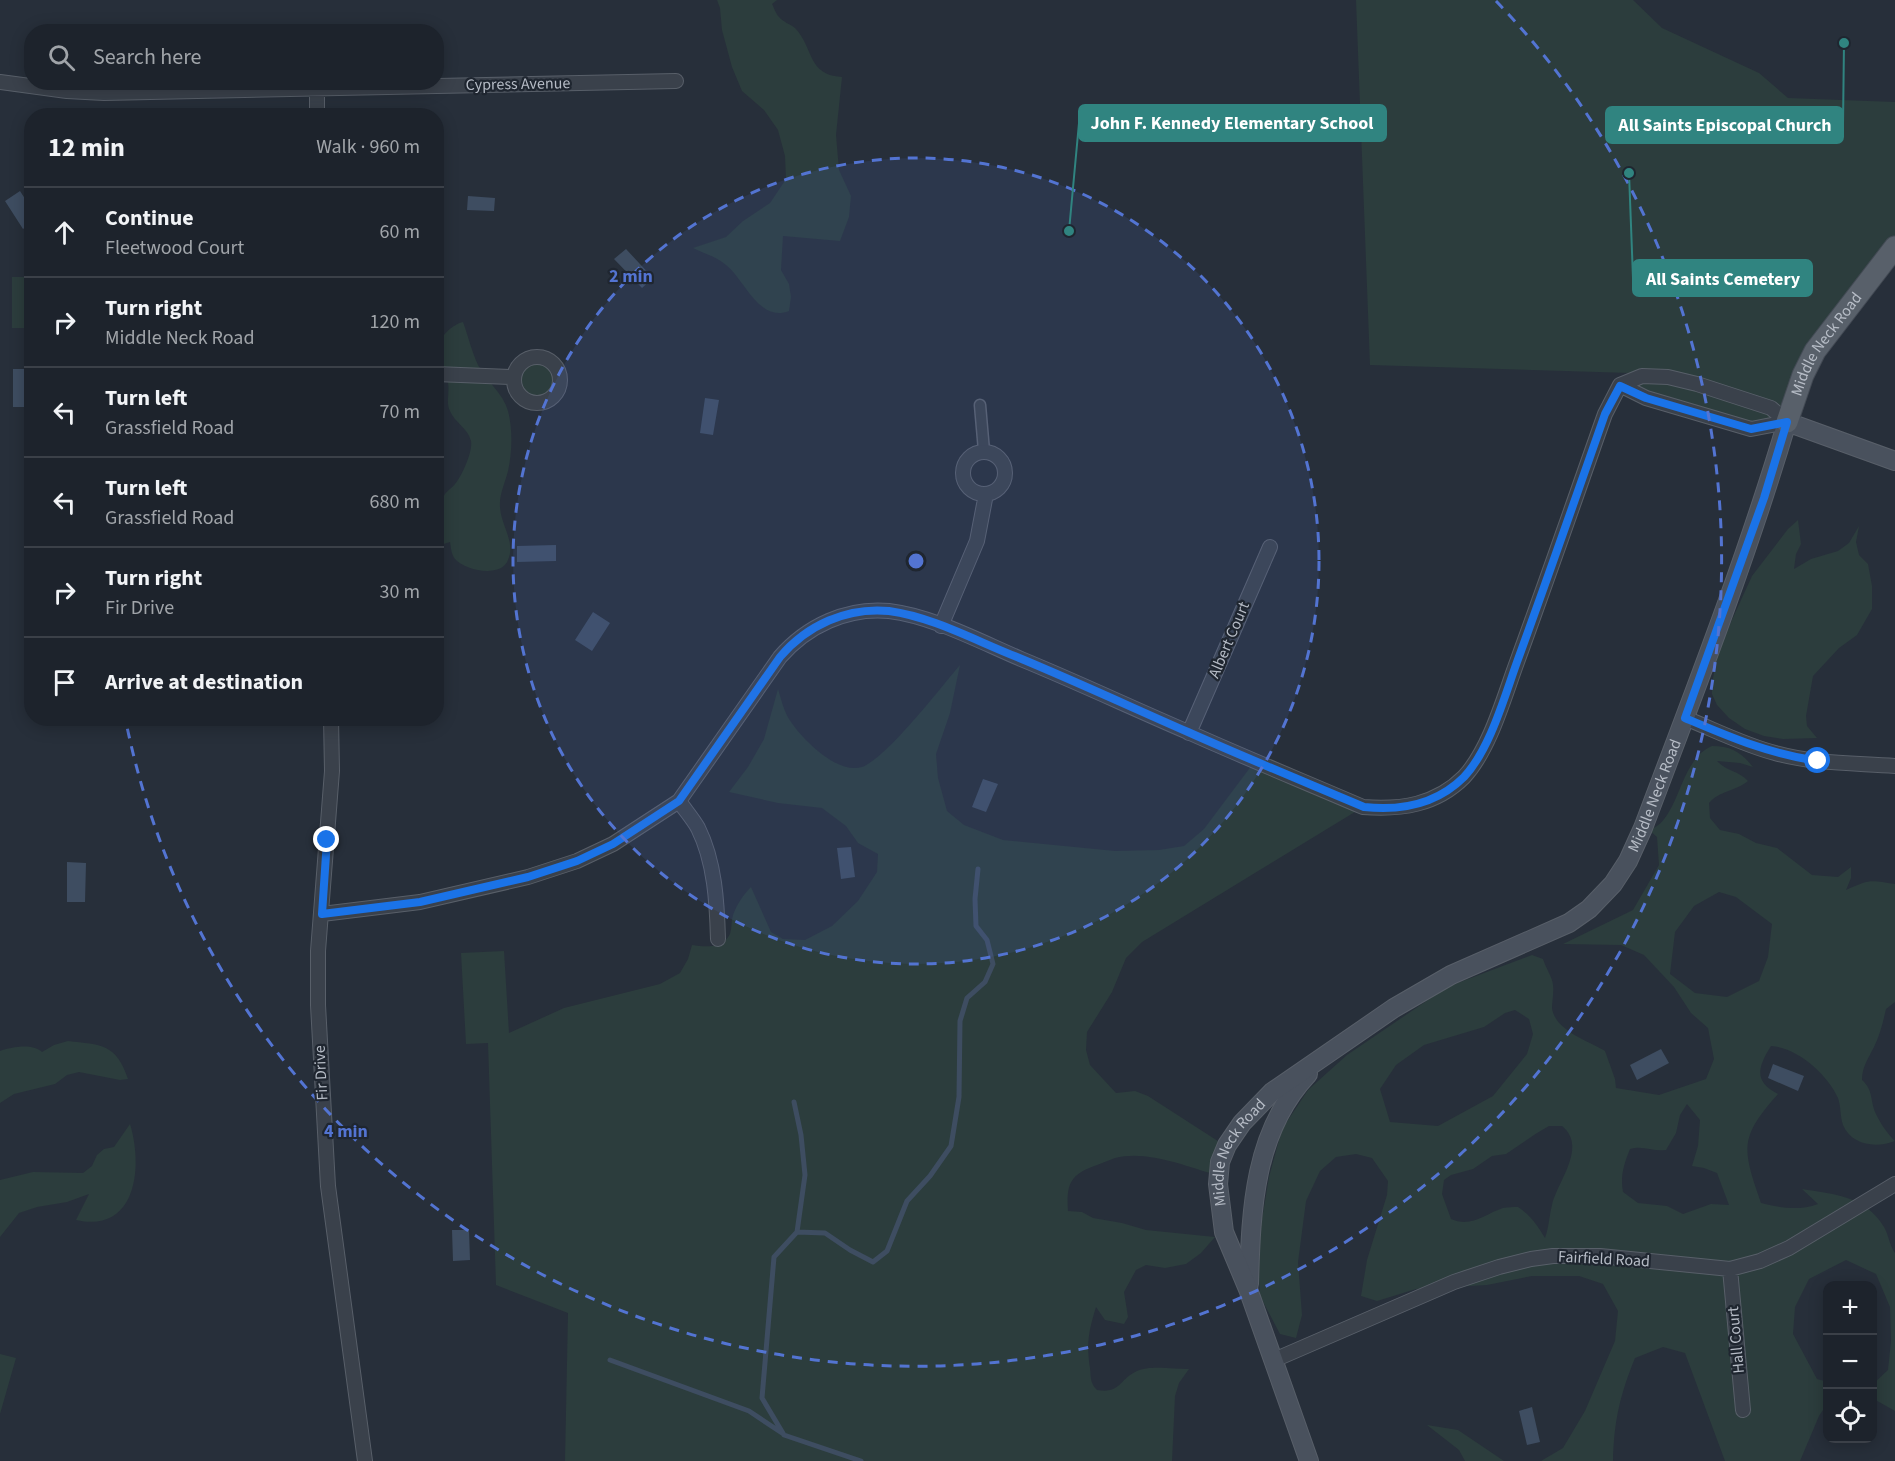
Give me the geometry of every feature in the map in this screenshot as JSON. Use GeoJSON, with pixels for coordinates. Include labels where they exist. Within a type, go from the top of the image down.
{"type":"FeatureCollection","features":[{"type":"Feature","properties":{"kind":"main road","name":"Middle Neck Road"},"geometry":{"type":"LineString","coordinates":[[1309,1461],[1248,1288],[1224,1232],[1218,1184],[1222,1154],[1242,1123],[1265,1097],[1333,1048],[1394,1008],[1451,975],[1569,923],[1589,909],[1613,884],[1628,861],[1643,828],[1685,718],[1753,529],[1803,375],[1815,351],[1895,247]]}},
{"type":"Feature","properties":{"kind":"main road"},"geometry":{"type":"LineString","coordinates":[[1787,422],[1895,461]]}},
{"type":"Feature","properties":{"kind":"main road","name":"Middle Neck Road"},"geometry":{"type":"LineString","coordinates":[[1248,1288],[1252,1205],[1259,1166],[1279,1111],[1297,1086],[1333,1048]]}},
{"type":"Feature","properties":{"kind":"street","name":"Cypress Avenue"},"geometry":{"type":"LineString","coordinates":[[444,86],[676,81]]}},
{"type":"Feature","properties":{"kind":"street","name":"Cypress Avenue"},"geometry":{"type":"LineString","coordinates":[[0,82],[24,85]]}},
{"type":"Feature","properties":{"kind":"street","name":"Cypress Avenue"},"geometry":{"type":"LineString","coordinates":[[60,90],[104,93],[232,90]]}},
{"type":"Feature","properties":{"kind":"street"},"geometry":{"type":"LineString","coordinates":[[317,90],[317,108]]}},
{"type":"Feature","properties":{"kind":"street"},"geometry":{"type":"LineString","coordinates":[[444,374],[513,377]]}},
{"type":"Feature","properties":{"kind":"street"},"geometry":{"type":"LineString","coordinates":[[322,914],[420,902],[528,877],[577,861],[613,844],[679,801],[780,657],[797,639],[838,617],[867,611],[889,611],[941,626],[1364,807],[1388,809],[1410,807],[1436,798],[1464,776],[1487,742],[1605,414],[1620,386],[1642,376],[1668,377],[1771,408],[1787,422]]}},
{"type":"Feature","properties":{"kind":"street"},"geometry":{"type":"LineString","coordinates":[[1620,386],[1646,398],[1751,429],[1787,422]]}},
{"type":"Feature","properties":{"kind":"street"},"geometry":{"type":"LineString","coordinates":[[980,405],[984,452]]}},
{"type":"Feature","properties":{"kind":"street"},"geometry":{"type":"LineString","coordinates":[[984,452],[998,456],[1005,468],[1003,482],[999,488],[986,494],[973,491],[963,474],[967,461],[977,453],[984,452]]}},
{"type":"Feature","properties":{"kind":"street"},"geometry":{"type":"LineString","coordinates":[[941,626],[977,541],[986,494]]}},
{"type":"Feature","properties":{"kind":"street","name":"Albert Court"},"geometry":{"type":"LineString","coordinates":[[1189,733],[1270,547]]}},
{"type":"Feature","properties":{"kind":"street"},"geometry":{"type":"LineString","coordinates":[[1685,718],[1754,747],[1777,754],[1818,761],[1895,766]]}},
{"type":"Feature","properties":{"kind":"street","name":"Fir Drive"},"geometry":{"type":"LineString","coordinates":[[331,726],[332,771],[318,951],[318,1005],[328,1186],[364,1461]]}},
{"type":"Feature","properties":{"kind":"street"},"geometry":{"type":"LineString","coordinates":[[679,801],[698,828],[708,854],[717,909],[717,939]]}},
{"type":"Feature","properties":{"kind":"street","name":"Fairfield Road"},"geometry":{"type":"LineString","coordinates":[[1274,1360],[1454,1282],[1531,1259],[1553,1256],[1600,1256],[1730,1269],[1760,1261],[1790,1248],[1895,1184]]}},
{"type":"Feature","properties":{"kind":"street","name":"Hall Court"},"geometry":{"type":"LineString","coordinates":[[1730,1269],[1743,1410]]}},
{"type":"Feature","properties":{"kind":"shaded area"},"geometry":{"type":"Polygon","coordinates":[[[717,0],[777,0],[772,4],[777,14],[795,28],[817,66],[831,75],[842,77],[836,135],[839,170],[851,196],[849,217],[840,241],[783,236],[781,270],[789,284],[791,297],[789,311],[778,313],[761,306],[726,265],[693,248],[726,237],[743,221],[770,203],[786,179],[785,156],[778,130],[764,110],[742,91],[732,67],[717,0]]]}},
{"type":"Feature","properties":{"kind":"shaded area"},"geometry":{"type":"Polygon","coordinates":[[[1356,0],[1633,0],[1662,28],[1759,73],[1788,98],[1895,102],[1895,243],[1831,325],[1788,421],[1663,374],[1370,365],[1356,0]]]}},
{"type":"Feature","properties":{"kind":"shaded area"},"geometry":{"type":"Polygon","coordinates":[[[12,277],[24,277],[24,328],[12,328],[12,277]]]}},
{"type":"Feature","properties":{"kind":"shaded area"},"geometry":{"type":"Polygon","coordinates":[[[463,322],[478,365],[506,405],[511,426],[508,471],[500,502],[510,553],[504,566],[491,571],[467,567],[460,563],[453,555],[450,542],[444,544],[444,496],[461,475],[469,457],[471,445],[467,433],[452,415],[448,404],[448,384],[444,375],[444,335],[463,322]]]}},
{"type":"Feature","properties":{"kind":"shaded area"},"geometry":{"type":"Polygon","coordinates":[[[536,361],[549,367],[555,380],[549,393],[536,399],[523,393],[517,380],[523,367],[536,361]]]}},
{"type":"Feature","properties":{"kind":"shaded area"},"geometry":{"type":"Polygon","coordinates":[[[1643,379],[1667,380],[1767,411],[1780,421],[1750,425],[1626,385],[1643,379]]]}},
{"type":"Feature","properties":{"kind":"shaded area"},"geometry":{"type":"Polygon","coordinates":[[[1798,520],[1801,544],[1796,554],[1794,569],[1811,559],[1838,551],[1849,543],[1859,526],[1856,542],[1859,555],[1868,564],[1872,586],[1872,609],[1857,635],[1839,648],[1813,676],[1806,716],[1807,726],[1817,738],[1783,739],[1764,736],[1745,729],[1729,718],[1717,705],[1712,694],[1712,684],[1718,651],[1752,576],[1788,529],[1798,520]]]}},
{"type":"Feature","properties":{"kind":"shaded area"},"geometry":{"type":"Polygon","coordinates":[[[960,665],[950,713],[936,754],[938,778],[947,811],[964,825],[1003,840],[1115,851],[1159,850],[1184,846],[1204,829],[1255,761],[1363,807],[1142,942],[1126,958],[1112,992],[1087,1032],[1086,1050],[1090,1065],[1116,1093],[1135,1091],[1148,1096],[1224,1145],[1216,1175],[1153,1157],[1127,1156],[1115,1158],[1081,1172],[1072,1181],[1068,1193],[1068,1211],[1082,1212],[1093,1218],[1146,1230],[1215,1237],[1201,1253],[1186,1264],[1165,1268],[1146,1265],[1136,1270],[1124,1292],[1128,1317],[1124,1324],[1105,1320],[1096,1307],[1090,1330],[1088,1351],[1091,1378],[1097,1390],[1111,1390],[1131,1374],[1142,1369],[1189,1369],[1179,1383],[1175,1396],[1172,1461],[565,1461],[568,1313],[496,1285],[488,1043],[466,1044],[461,953],[504,951],[509,1033],[564,1008],[660,984],[680,973],[688,959],[692,945],[713,946],[727,939],[736,907],[751,887],[771,932],[783,939],[805,940],[832,926],[858,901],[877,872],[878,854],[858,843],[846,826],[822,808],[778,803],[729,792],[748,767],[764,739],[778,689],[789,719],[811,745],[842,766],[862,767],[873,761],[899,737],[960,665]]]}},
{"type":"Feature","properties":{"kind":"shaded area"},"geometry":{"type":"Polygon","coordinates":[[[1712,746],[1725,747],[1740,754],[1753,767],[1740,763],[1717,761],[1748,781],[1709,803],[1710,818],[1720,830],[1739,834],[1756,843],[1777,848],[1812,875],[1838,877],[1851,867],[1851,878],[1846,890],[1870,881],[1895,884],[1895,1002],[1886,1009],[1878,1038],[1864,1067],[1862,1080],[1870,1091],[1879,1120],[1895,1141],[1873,1145],[1852,1137],[1843,1125],[1838,1098],[1827,1080],[1801,1057],[1791,1051],[1771,1046],[1760,1073],[1765,1084],[1778,1094],[1765,1109],[1750,1133],[1748,1156],[1761,1203],[1797,1208],[1818,1204],[1802,1189],[1837,1195],[1868,1209],[1884,1227],[1895,1253],[1895,1411],[1877,1401],[1877,1380],[1888,1370],[1891,1341],[1890,1307],[1876,1274],[1846,1260],[1809,1279],[1795,1307],[1793,1334],[1817,1379],[1823,1381],[1823,1410],[1800,1461],[1725,1461],[1685,1353],[1663,1347],[1635,1358],[1619,1408],[1613,1461],[1541,1461],[1563,1448],[1585,1411],[1615,1341],[1618,1311],[1603,1284],[1579,1276],[1532,1276],[1487,1285],[1416,1289],[1377,1301],[1361,1296],[1367,1260],[1387,1195],[1388,1181],[1372,1158],[1356,1154],[1336,1157],[1320,1171],[1306,1201],[1298,1262],[1302,1315],[1296,1338],[1280,1334],[1260,1296],[1257,1249],[1269,1177],[1282,1129],[1308,1090],[1347,1055],[1447,987],[1532,955],[1543,959],[1551,979],[1554,1016],[1566,1029],[1605,1051],[1616,1088],[1659,1095],[1706,1079],[1714,1059],[1708,1028],[1691,1013],[1674,987],[1644,955],[1621,945],[1563,944],[1633,910],[1659,865],[1657,837],[1649,830],[1667,815],[1692,764],[1701,753],[1712,746]],[[1719,892],[1694,906],[1675,932],[1670,974],[1695,993],[1727,997],[1759,981],[1768,957],[1772,924],[1736,897],[1719,892]],[[1515,1010],[1505,1013],[1484,1027],[1424,1045],[1396,1065],[1380,1089],[1390,1122],[1438,1126],[1493,1096],[1527,1054],[1533,1034],[1529,1019],[1515,1010]],[[1687,1104],[1680,1115],[1676,1133],[1666,1150],[1630,1149],[1623,1170],[1623,1192],[1638,1203],[1667,1206],[1683,1214],[1711,1204],[1729,1205],[1717,1173],[1692,1166],[1698,1146],[1700,1120],[1687,1104]],[[1549,1126],[1506,1154],[1492,1156],[1473,1169],[1451,1175],[1444,1180],[1442,1194],[1451,1219],[1471,1221],[1503,1208],[1518,1207],[1527,1214],[1545,1238],[1552,1205],[1572,1154],[1569,1134],[1562,1126],[1549,1126]]]}},
{"type":"Feature","properties":{"kind":"shaded area"},"geometry":{"type":"Polygon","coordinates":[[[68,1041],[106,1048],[118,1058],[128,1079],[120,1080],[79,1072],[67,1075],[55,1084],[14,1094],[0,1103],[0,1051],[16,1047],[33,1047],[42,1052],[68,1041]]]}},
{"type":"Feature","properties":{"kind":"shaded area"},"geometry":{"type":"Polygon","coordinates":[[[130,1124],[136,1159],[135,1177],[131,1193],[123,1207],[112,1217],[96,1222],[76,1220],[89,1194],[67,1202],[37,1207],[19,1213],[0,1237],[0,1180],[33,1172],[83,1173],[92,1166],[97,1155],[104,1149],[114,1147],[130,1124]]]}},
{"type":"Feature","properties":{"kind":"shaded area"},"geometry":{"type":"Polygon","coordinates":[[[0,1354],[16,1358],[0,1414],[0,1354]]]}},
{"type":"Feature","properties":{"kind":"shaded area"},"geometry":{"type":"Polygon","coordinates":[[[1427,1425],[1458,1430],[1504,1461],[1465,1461],[1459,1450],[1427,1425]]]}},
{"type":"Feature","properties":{"kind":"water"},"geometry":{"type":"Polygon","coordinates":[[[20,191],[24,197],[23,229],[5,201],[20,191]]]}},
{"type":"Feature","properties":{"kind":"water"},"geometry":{"type":"Polygon","coordinates":[[[468,196],[495,198],[494,211],[467,210],[468,196]]]}},
{"type":"Feature","properties":{"kind":"water"},"geometry":{"type":"Polygon","coordinates":[[[626,249],[653,278],[642,288],[614,259],[626,249]]]}},
{"type":"Feature","properties":{"kind":"water"},"geometry":{"type":"Polygon","coordinates":[[[13,369],[24,369],[24,407],[13,407],[13,369]]]}},
{"type":"Feature","properties":{"kind":"water"},"geometry":{"type":"Polygon","coordinates":[[[705,398],[719,400],[713,435],[700,433],[705,398]]]}},
{"type":"Feature","properties":{"kind":"water"},"geometry":{"type":"Polygon","coordinates":[[[556,545],[556,561],[517,562],[517,546],[556,545]]]}},
{"type":"Feature","properties":{"kind":"water"},"geometry":{"type":"Polygon","coordinates":[[[593,612],[610,623],[592,651],[575,640],[593,612]]]}},
{"type":"Feature","properties":{"kind":"water"},"geometry":{"type":"Polygon","coordinates":[[[983,779],[998,784],[986,812],[972,807],[983,779]]]}},
{"type":"Feature","properties":{"kind":"water"},"geometry":{"type":"Polygon","coordinates":[[[851,847],[855,877],[841,879],[837,848],[851,847]]]}},
{"type":"Feature","properties":{"kind":"water"},"geometry":{"type":"Polygon","coordinates":[[[67,862],[86,863],[85,902],[67,902],[67,862]]]}},
{"type":"Feature","properties":{"kind":"water"},"geometry":{"type":"Polygon","coordinates":[[[1661,1049],[1669,1063],[1637,1080],[1630,1065],[1661,1049]]]}},
{"type":"Feature","properties":{"kind":"water"},"geometry":{"type":"Polygon","coordinates":[[[1773,1064],[1804,1076],[1798,1091],[1768,1078],[1773,1064]]]}},
{"type":"Feature","properties":{"kind":"water"},"geometry":{"type":"Polygon","coordinates":[[[452,1230],[469,1230],[470,1260],[453,1261],[452,1230]]]}},
{"type":"Feature","properties":{"kind":"water"},"geometry":{"type":"Polygon","coordinates":[[[1532,1407],[1540,1442],[1527,1445],[1519,1411],[1532,1407]]]}},
{"type":"Feature","properties":{"kind":"waterway"},"geometry":{"type":"LineString","coordinates":[[861,1461],[784,1435],[762,1398],[774,1257],[797,1232],[825,1233],[873,1262],[887,1251],[907,1201],[930,1176],[951,1146],[959,1097],[960,1021],[967,998],[985,982],[993,964],[987,940],[976,926],[975,899],[978,869]]}},
{"type":"Feature","properties":{"kind":"waterway"},"geometry":{"type":"LineString","coordinates":[[794,1102],[801,1135],[805,1175],[797,1232]]}},
{"type":"Feature","properties":{"kind":"waterway"},"geometry":{"type":"LineString","coordinates":[[610,1360],[749,1411],[782,1433]]}},
{"type":"Feature","properties":{"kind":"place","name":"All Saints Episcopal Church"},"geometry":{"type":"Point","coordinates":[1844,43]}},
{"type":"Feature","properties":{"kind":"place","name":"All Saints Cemetery"},"geometry":{"type":"Point","coordinates":[1629,173]}},
{"type":"Feature","properties":{"kind":"place","name":"John F. Kennedy Elementary School"},"geometry":{"type":"Point","coordinates":[1069,231]}},
{"type":"Feature","properties":{"kind":"route"},"geometry":{"type":"LineString","coordinates":[[327,840],[322,914],[420,902],[528,877],[577,861],[613,844],[679,801],[780,657],[797,639],[825,622],[850,613],[867,611],[889,611],[941,626],[1364,807],[1388,809],[1410,807],[1436,798],[1464,776],[1487,742],[1605,414],[1620,386],[1646,398],[1751,429],[1787,422],[1764,498],[1685,718],[1754,747],[1777,754],[1818,761]]}}]}
